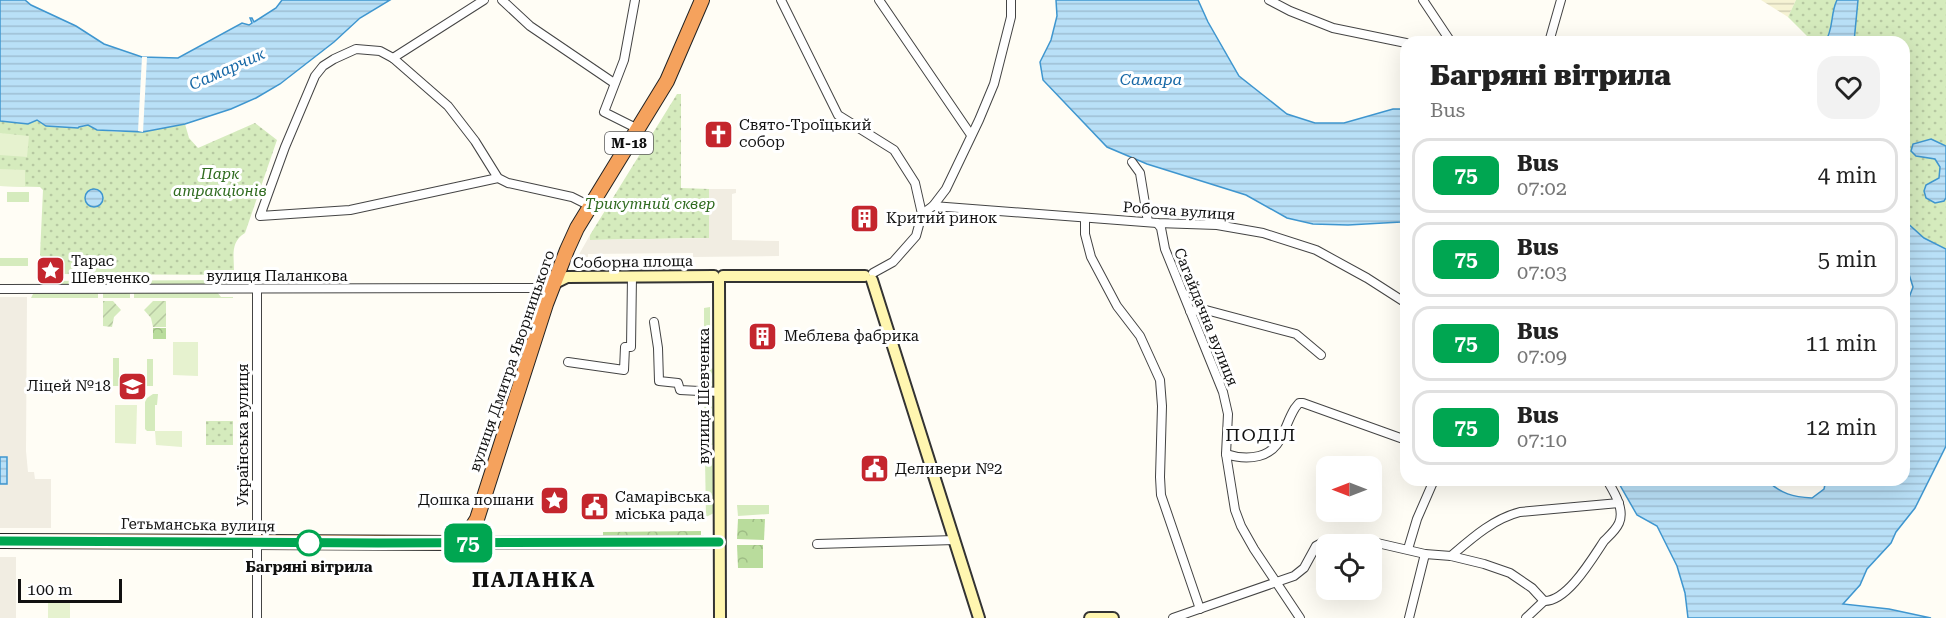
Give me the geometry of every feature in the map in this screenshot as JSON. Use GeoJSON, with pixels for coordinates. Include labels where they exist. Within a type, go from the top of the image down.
{"type":"FeatureCollection","features":[{"type":"Feature","properties":{"kind":"highway","name":"вулиця Дмитра Яворницького"},"geometry":{"type":"LineString","coordinates":[[458,543],[465,538],[477,519],[553,284],[567,250],[590,206],[678,60],[702,0]]}},
{"type":"Feature","properties":{"kind":"highway","name":"Гетьманська вулиця"},"geometry":{"type":"LineString","coordinates":[[0,541],[458,543]]}},
{"type":"Feature","properties":{"kind":"street"},"geometry":{"type":"LineString","coordinates":[[393,58],[484,0]]}},
{"type":"Feature","properties":{"kind":"street"},"geometry":{"type":"LineString","coordinates":[[502,0],[530,26],[614,83]]}},
{"type":"Feature","properties":{"kind":"street"},"geometry":{"type":"LineString","coordinates":[[625,0],[634,2],[624,60],[604,112],[638,129]]}},
{"type":"Feature","properties":{"kind":"street"},"geometry":{"type":"LineString","coordinates":[[781,0],[838,115],[894,150],[915,183],[922,214],[916,236],[893,262],[870,276],[979,618]]}},
{"type":"Feature","properties":{"kind":"street"},"geometry":{"type":"LineString","coordinates":[[879,0],[971,135]]}},
{"type":"Feature","properties":{"kind":"street"},"geometry":{"type":"LineString","coordinates":[[922,214],[933,206],[946,189],[994,84],[1011,17],[1011,0]]}},
{"type":"Feature","properties":{"kind":"street"},"geometry":{"type":"LineString","coordinates":[[1269,0],[1333,28],[1400,43]]}},
{"type":"Feature","properties":{"kind":"street"},"geometry":{"type":"LineString","coordinates":[[1423,0],[1446,36]]}},
{"type":"Feature","properties":{"kind":"street"},"geometry":{"type":"LineString","coordinates":[[1551,36],[1561,0]]}},
{"type":"Feature","properties":{"kind":"street"},"geometry":{"type":"LineString","coordinates":[[498,178],[350,210],[260,216],[301,106],[315,76],[334,59],[356,50],[380,51],[393,58],[448,106],[475,141],[498,178],[508,183],[572,197],[590,206]]}},
{"type":"Feature","properties":{"kind":"street"},"geometry":{"type":"LineString","coordinates":[[1132,162],[1140,173],[1148,222]]}},
{"type":"Feature","properties":{"kind":"street","name":"Робоча вулиця"},"geometry":{"type":"LineString","coordinates":[[933,206],[1157,223],[1217,225],[1272,236],[1316,250],[1400,297]]}},
{"type":"Feature","properties":{"kind":"street"},"geometry":{"type":"LineString","coordinates":[[1085,218],[1087,246],[1091,257],[1117,306],[1140,336],[1160,380],[1161,495],[1200,609]]}},
{"type":"Feature","properties":{"kind":"street","name":"Сагайдачна вулиця"},"geometry":{"type":"LineString","coordinates":[[1157,223],[1161,228],[1165,249],[1223,392],[1228,414],[1226,454],[1235,510],[1241,526],[1300,618]]}},
{"type":"Feature","properties":{"kind":"street"},"geometry":{"type":"LineString","coordinates":[[568,362],[624,370],[625,347],[632,347],[632,276]]}},
{"type":"Feature","properties":{"kind":"street","name":"Соборна площа"},"geometry":{"type":"LineString","coordinates":[[553,284],[567,277],[870,276]]}},
{"type":"Feature","properties":{"kind":"street","name":"вулиця Шевченка"},"geometry":{"type":"LineString","coordinates":[[718,278],[720,618]]}},
{"type":"Feature","properties":{"kind":"street","name":"вулиця Паланкова"},"geometry":{"type":"LineString","coordinates":[[0,289],[538,288],[553,284]]}},
{"type":"Feature","properties":{"kind":"street","name":"Українська вулиця"},"geometry":{"type":"LineString","coordinates":[[257,289],[257,618]]}},
{"type":"Feature","properties":{"kind":"street"},"geometry":{"type":"LineString","coordinates":[[1190,311],[1206,310],[1296,334],[1321,355]]}},
{"type":"Feature","properties":{"kind":"street"},"geometry":{"type":"LineString","coordinates":[[654,322],[659,381],[678,383],[680,390],[719,392]]}},
{"type":"Feature","properties":{"kind":"street"},"geometry":{"type":"LineString","coordinates":[[1226,454],[1243,459],[1271,453],[1299,403],[1400,438]]}},
{"type":"Feature","properties":{"kind":"street"},"geometry":{"type":"LineString","coordinates":[[1408,549],[1417,519],[1431,486]]}},
{"type":"Feature","properties":{"kind":"street"},"geometry":{"type":"LineString","coordinates":[[1530,617],[1544,601],[1556,599],[1587,566],[1619,524],[1619,503],[1609,486]]}},
{"type":"Feature","properties":{"kind":"street"},"geometry":{"type":"LineString","coordinates":[[1451,556],[1482,531],[1506,516],[1520,512],[1619,503]]}},
{"type":"Feature","properties":{"kind":"street"},"geometry":{"type":"LineString","coordinates":[[1173,618],[1294,576],[1304,568],[1316,546],[1327,540],[1343,538],[1373,542],[1425,554],[1451,556],[1484,564],[1510,573],[1532,588],[1544,601]]}},
{"type":"Feature","properties":{"kind":"street"},"geometry":{"type":"LineString","coordinates":[[817,543],[955,540]]}},
{"type":"Feature","properties":{"kind":"street","name":"Гетьманська вулиця"},"geometry":{"type":"LineString","coordinates":[[458,543],[719,542]]}},
{"type":"Feature","properties":{"kind":"street"},"geometry":{"type":"LineString","coordinates":[[1409,618],[1425,554]]}},
{"type":"Feature","properties":{"kind":"street"},"geometry":{"type":"LineString","coordinates":[[1090,618],[1113,618]]}},
{"type":"Feature","properties":{"kind":"shaded area"},"geometry":{"type":"Polygon","coordinates":[[[1761,0],[1796,0],[1788,17],[1761,0]]]}},
{"type":"Feature","properties":{"kind":"shaded area"},"geometry":{"type":"Polygon","coordinates":[[[709,189],[736,189],[736,193],[732,194],[732,240],[779,241],[779,256],[693,257],[693,253],[588,254],[588,258],[577,258],[590,235],[590,240],[709,238],[709,189]]]}},
{"type":"Feature","properties":{"kind":"shaded area"},"geometry":{"type":"Polygon","coordinates":[[[0,297],[27,297],[26,451],[28,472],[34,472],[35,479],[51,479],[51,528],[0,528],[0,297]]]}},
{"type":"Feature","properties":{"kind":"shaded area"},"geometry":{"type":"Polygon","coordinates":[[[0,557],[16,557],[16,618],[0,618],[0,557]]]}},
{"type":"Feature","properties":{"kind":"green space"},"geometry":{"type":"Polygon","coordinates":[[[1796,0],[1946,0],[1946,339],[1910,270],[1910,36],[1807,36],[1788,17],[1796,0]]]}},
{"type":"Feature","properties":{"kind":"green space","name":"Трикутний сквер"},"geometry":{"type":"Polygon","coordinates":[[[677,94],[681,94],[681,188],[709,189],[709,238],[590,240],[590,235],[677,94]]]}},
{"type":"Feature","properties":{"kind":"green space","name":"Парк атракціонів"},"geometry":{"type":"Polygon","coordinates":[[[37,120],[42,124],[83,127],[88,125],[98,129],[122,132],[185,124],[189,138],[198,148],[255,123],[277,140],[245,233],[235,245],[234,271],[230,275],[58,274],[40,255],[43,190],[40,187],[0,186],[0,121],[28,124],[37,120]]]}},
{"type":"Feature","properties":{"kind":"green space"},"geometry":{"type":"Polygon","coordinates":[[[0,133],[29,136],[27,157],[0,155],[0,133]]]}},
{"type":"Feature","properties":{"kind":"green space"},"geometry":{"type":"Polygon","coordinates":[[[0,169],[25,170],[25,187],[0,186],[0,169]]]}},
{"type":"Feature","properties":{"kind":"green space"},"geometry":{"type":"Polygon","coordinates":[[[7,192],[29,192],[29,202],[7,202],[7,192]]]}},
{"type":"Feature","properties":{"kind":"green space"},"geometry":{"type":"Polygon","coordinates":[[[0,258],[28,258],[28,266],[0,266],[0,258]]]}},
{"type":"Feature","properties":{"kind":"green space"},"geometry":{"type":"Polygon","coordinates":[[[230,280],[230,286],[42,285],[41,281],[230,280]]]}},
{"type":"Feature","properties":{"kind":"green space"},"geometry":{"type":"Polygon","coordinates":[[[34,292],[98,292],[98,298],[31,298],[34,292]]]}},
{"type":"Feature","properties":{"kind":"green space"},"geometry":{"type":"Polygon","coordinates":[[[103,292],[130,292],[130,298],[103,298],[103,292]]]}},
{"type":"Feature","properties":{"kind":"green space"},"geometry":{"type":"Polygon","coordinates":[[[134,292],[217,292],[221,297],[233,298],[134,298],[134,292]]]}},
{"type":"Feature","properties":{"kind":"green space"},"geometry":{"type":"Polygon","coordinates":[[[103,301],[113,301],[121,310],[114,317],[112,327],[103,326],[103,301]]]}},
{"type":"Feature","properties":{"kind":"green space"},"geometry":{"type":"Polygon","coordinates":[[[153,301],[166,301],[166,327],[153,327],[151,318],[144,310],[153,301]]]}},
{"type":"Feature","properties":{"kind":"green space"},"geometry":{"type":"Polygon","coordinates":[[[710,307],[710,367],[714,369],[714,385],[710,389],[704,388],[704,308],[710,307]]]}},
{"type":"Feature","properties":{"kind":"green space"},"geometry":{"type":"Polygon","coordinates":[[[153,328],[166,328],[166,339],[153,339],[153,328]]]}},
{"type":"Feature","properties":{"kind":"green space"},"geometry":{"type":"Polygon","coordinates":[[[173,342],[198,342],[198,376],[173,375],[173,342]]]}},
{"type":"Feature","properties":{"kind":"green space"},"geometry":{"type":"Polygon","coordinates":[[[113,358],[119,358],[119,386],[113,386],[113,358]]]}},
{"type":"Feature","properties":{"kind":"green space"},"geometry":{"type":"Polygon","coordinates":[[[147,359],[153,359],[153,386],[147,386],[147,359]]]}},
{"type":"Feature","properties":{"kind":"green space"},"geometry":{"type":"Polygon","coordinates":[[[153,394],[158,394],[157,405],[155,405],[155,431],[147,431],[145,429],[145,402],[153,394]]]}},
{"type":"Feature","properties":{"kind":"green space"},"geometry":{"type":"Polygon","coordinates":[[[712,394],[714,398],[714,445],[705,445],[704,395],[712,394]]]}},
{"type":"Feature","properties":{"kind":"green space"},"geometry":{"type":"Polygon","coordinates":[[[115,405],[137,405],[136,444],[115,443],[115,405]]]}},
{"type":"Feature","properties":{"kind":"green space"},"geometry":{"type":"Polygon","coordinates":[[[206,421],[233,421],[233,445],[206,445],[206,421]]]}},
{"type":"Feature","properties":{"kind":"green space"},"geometry":{"type":"Polygon","coordinates":[[[155,431],[182,431],[182,447],[156,445],[155,431]]]}},
{"type":"Feature","properties":{"kind":"green space"},"geometry":{"type":"Polygon","coordinates":[[[710,457],[716,461],[716,512],[706,517],[705,458],[710,457]]]}},
{"type":"Feature","properties":{"kind":"green space"},"geometry":{"type":"Polygon","coordinates":[[[737,505],[769,505],[769,514],[738,516],[737,505]]]}},
{"type":"Feature","properties":{"kind":"green space"},"geometry":{"type":"Polygon","coordinates":[[[738,519],[765,519],[764,540],[737,539],[738,519]]]}},
{"type":"Feature","properties":{"kind":"green space"},"geometry":{"type":"Polygon","coordinates":[[[701,531],[701,539],[603,538],[603,532],[701,531]]]}},
{"type":"Feature","properties":{"kind":"green space"},"geometry":{"type":"Polygon","coordinates":[[[737,545],[763,545],[763,568],[738,568],[737,545]]]}},
{"type":"Feature","properties":{"kind":"green space"},"geometry":{"type":"Polygon","coordinates":[[[48,600],[70,600],[70,618],[48,618],[48,600]]]}},
{"type":"Feature","properties":{"kind":"water","name":"Самарчик"},"geometry":{"type":"Polygon","coordinates":[[[0,0],[25,0],[76,26],[104,44],[142,57],[178,58],[242,23],[249,25],[252,23],[250,18],[254,22],[276,8],[282,0],[390,0],[360,18],[334,42],[280,84],[256,98],[185,124],[143,132],[97,130],[88,125],[78,128],[46,126],[37,120],[28,124],[0,121],[0,0]]]}},
{"type":"Feature","properties":{"kind":"water","name":"Самара"},"geometry":{"type":"Polygon","coordinates":[[[1056,0],[1198,0],[1239,76],[1287,114],[1315,123],[1344,123],[1400,109],[1400,222],[1313,224],[1287,218],[1246,195],[1147,164],[1107,147],[1043,80],[1040,62],[1051,40],[1057,16],[1056,0]]]}},
{"type":"Feature","properties":{"kind":"water"},"geometry":{"type":"Polygon","coordinates":[[[1837,0],[1858,0],[1855,36],[1828,36],[1837,0]]]}},
{"type":"Feature","properties":{"kind":"water"},"geometry":{"type":"Polygon","coordinates":[[[1931,139],[1946,146],[1946,198],[1944,201],[1935,203],[1926,198],[1924,191],[1926,185],[1939,178],[1940,167],[1935,159],[1916,156],[1911,151],[1913,144],[1931,139]]]}},
{"type":"Feature","properties":{"kind":"water"},"geometry":{"type":"Polygon","coordinates":[[[90,189],[98,189],[103,194],[101,205],[90,207],[85,202],[85,194],[90,189]]]}},
{"type":"Feature","properties":{"kind":"water"},"geometry":{"type":"Polygon","coordinates":[[[1910,225],[1924,238],[1946,249],[1946,446],[1915,508],[1896,532],[1891,543],[1867,569],[1860,585],[1843,604],[1889,609],[1931,618],[1688,618],[1685,593],[1677,566],[1657,526],[1637,515],[1620,486],[1774,486],[1788,494],[1812,498],[1825,486],[1910,486],[1910,295],[1913,287],[1910,277],[1910,225]]]}},
{"type":"Feature","properties":{"kind":"water"},"geometry":{"type":"Polygon","coordinates":[[[0,457],[7,457],[7,484],[0,484],[0,457]]]}},
{"type":"Feature","properties":{"kind":"pier"},"geometry":{"type":"Polygon","coordinates":[[[142,57],[147,57],[143,132],[138,131],[142,57]]]}},
{"type":"Feature","properties":{"kind":"bus line","name":"75"},"geometry":{"type":"LineString","coordinates":[[0,541],[719,542]]}},
{"type":"Feature","properties":{"kind":"place","name":"Свято-Троїцький собор"},"geometry":{"type":"Point","coordinates":[718,134]}},
{"type":"Feature","properties":{"kind":"place","name":"Критий ринок"},"geometry":{"type":"Point","coordinates":[865,218]}},
{"type":"Feature","properties":{"kind":"place","name":"Тарас Шевченко"},"geometry":{"type":"Point","coordinates":[50,270]}},
{"type":"Feature","properties":{"kind":"place","name":"Меблева фабрика"},"geometry":{"type":"Point","coordinates":[763,336]}},
{"type":"Feature","properties":{"kind":"place","name":"Ліцей №18"},"geometry":{"type":"Point","coordinates":[132,386]}},
{"type":"Feature","properties":{"kind":"place","name":"Деливери №2"},"geometry":{"type":"Point","coordinates":[874,469]}},
{"type":"Feature","properties":{"kind":"place","name":"Дошка пошани"},"geometry":{"type":"Point","coordinates":[555,500]}},
{"type":"Feature","properties":{"kind":"place","name":"Самарівська міська рада"},"geometry":{"type":"Point","coordinates":[594,506]}},
{"type":"Feature","properties":{"kind":"place","name":"Багряні вітрила"},"geometry":{"type":"Point","coordinates":[309,543]}},
{"type":"Feature","properties":{"kind":"district","name":"ПОДІЛ"},"geometry":{"type":"Point","coordinates":[1261,434]}},
{"type":"Feature","properties":{"kind":"district","name":"ПАЛАНКА"},"geometry":{"type":"Point","coordinates":[534,580]}}]}
